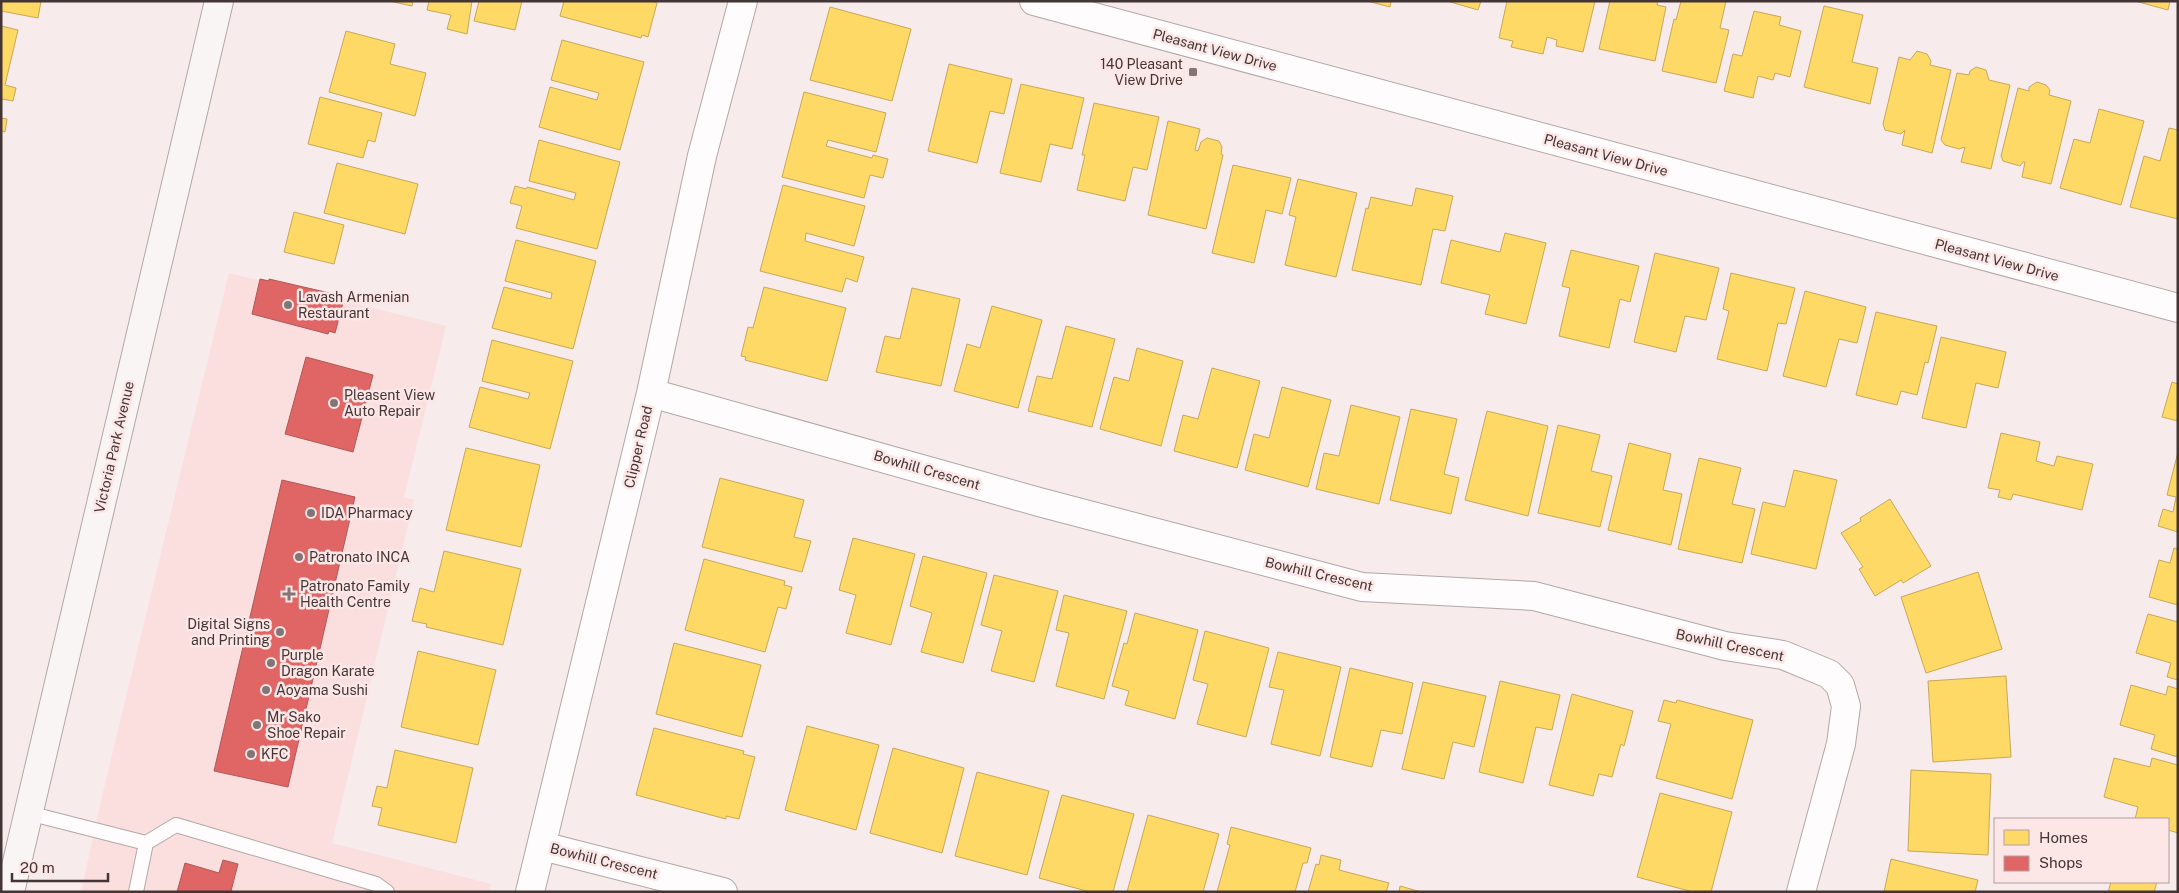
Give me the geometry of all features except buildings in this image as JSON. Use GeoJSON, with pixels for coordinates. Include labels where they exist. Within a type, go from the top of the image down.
{"type":"FeatureCollection","features":[{"type":"Feature","properties":{"kind":"main road","name":"Victoria Park Avenue"},"geometry":{"type":"LineString","coordinates":[[10,892],[219,1]]}},
{"type":"Feature","properties":{"kind":"street","name":"Clipper Road"},"geometry":{"type":"LineString","coordinates":[[530,892],[651,392],[702,156],[744,1]]}},
{"type":"Feature","properties":{"kind":"street","name":"Pleasant View Drive"},"geometry":{"type":"LineString","coordinates":[[1034,1],[2178,308]]}},
{"type":"Feature","properties":{"kind":"street","name":"Bowhill Crescent"},"geometry":{"type":"LineString","coordinates":[[651,392],[1039,502],[1362,587],[1534,596],[1725,646],[1783,655],[1829,674],[1840,685],[1846,706],[1841,744],[1801,892]]}},
{"type":"Feature","properties":{"kind":"street","name":"Bowhill Crescent"},"geometry":{"type":"LineString","coordinates":[[542,846],[723,892]]}},
{"type":"Feature","properties":{"kind":"lane"},"geometry":{"type":"LineString","coordinates":[[28,813],[146,843],[176,825],[376,884],[387,892]]}},
{"type":"Feature","properties":{"kind":"lane"},"geometry":{"type":"LineString","coordinates":[[136,892],[146,843]]}},
{"type":"Feature","properties":{"kind":"shaded area"},"geometry":{"type":"Polygon","coordinates":[[[229,273],[446,326],[404,497],[414,500],[332,843],[491,884],[489,892],[81,892],[104,788],[229,273]]]}},
{"type":"Feature","properties":{"kind":"place","name":"140 Pleasant View Drive"},"geometry":{"type":"Point","coordinates":[1193,72]}},
{"type":"Feature","properties":{"kind":"place","name":"Lavash Armenian Restaurant"},"geometry":{"type":"Point","coordinates":[288,305]}},
{"type":"Feature","properties":{"kind":"place","name":"Pleasent View Auto Repair"},"geometry":{"type":"Point","coordinates":[334,403]}},
{"type":"Feature","properties":{"kind":"place","name":"IDA Pharmacy"},"geometry":{"type":"Point","coordinates":[311,513]}},
{"type":"Feature","properties":{"kind":"place","name":"Patronato INCA"},"geometry":{"type":"Point","coordinates":[299,557]}},
{"type":"Feature","properties":{"kind":"place","name":"Patronato Family Health Centre"},"geometry":{"type":"Point","coordinates":[289,594]}},
{"type":"Feature","properties":{"kind":"place","name":"Digital Signs and Printing"},"geometry":{"type":"Point","coordinates":[280,632]}},
{"type":"Feature","properties":{"kind":"place","name":"Purple Dragon Karate"},"geometry":{"type":"Point","coordinates":[271,663]}},
{"type":"Feature","properties":{"kind":"place","name":"Aoyama Sushi"},"geometry":{"type":"Point","coordinates":[266,690]}},
{"type":"Feature","properties":{"kind":"place","name":"Mr Sako Shoe Repair"},"geometry":{"type":"Point","coordinates":[257,725]}},
{"type":"Feature","properties":{"kind":"place","name":"KFC"},"geometry":{"type":"Point","coordinates":[251,754]}}]}
